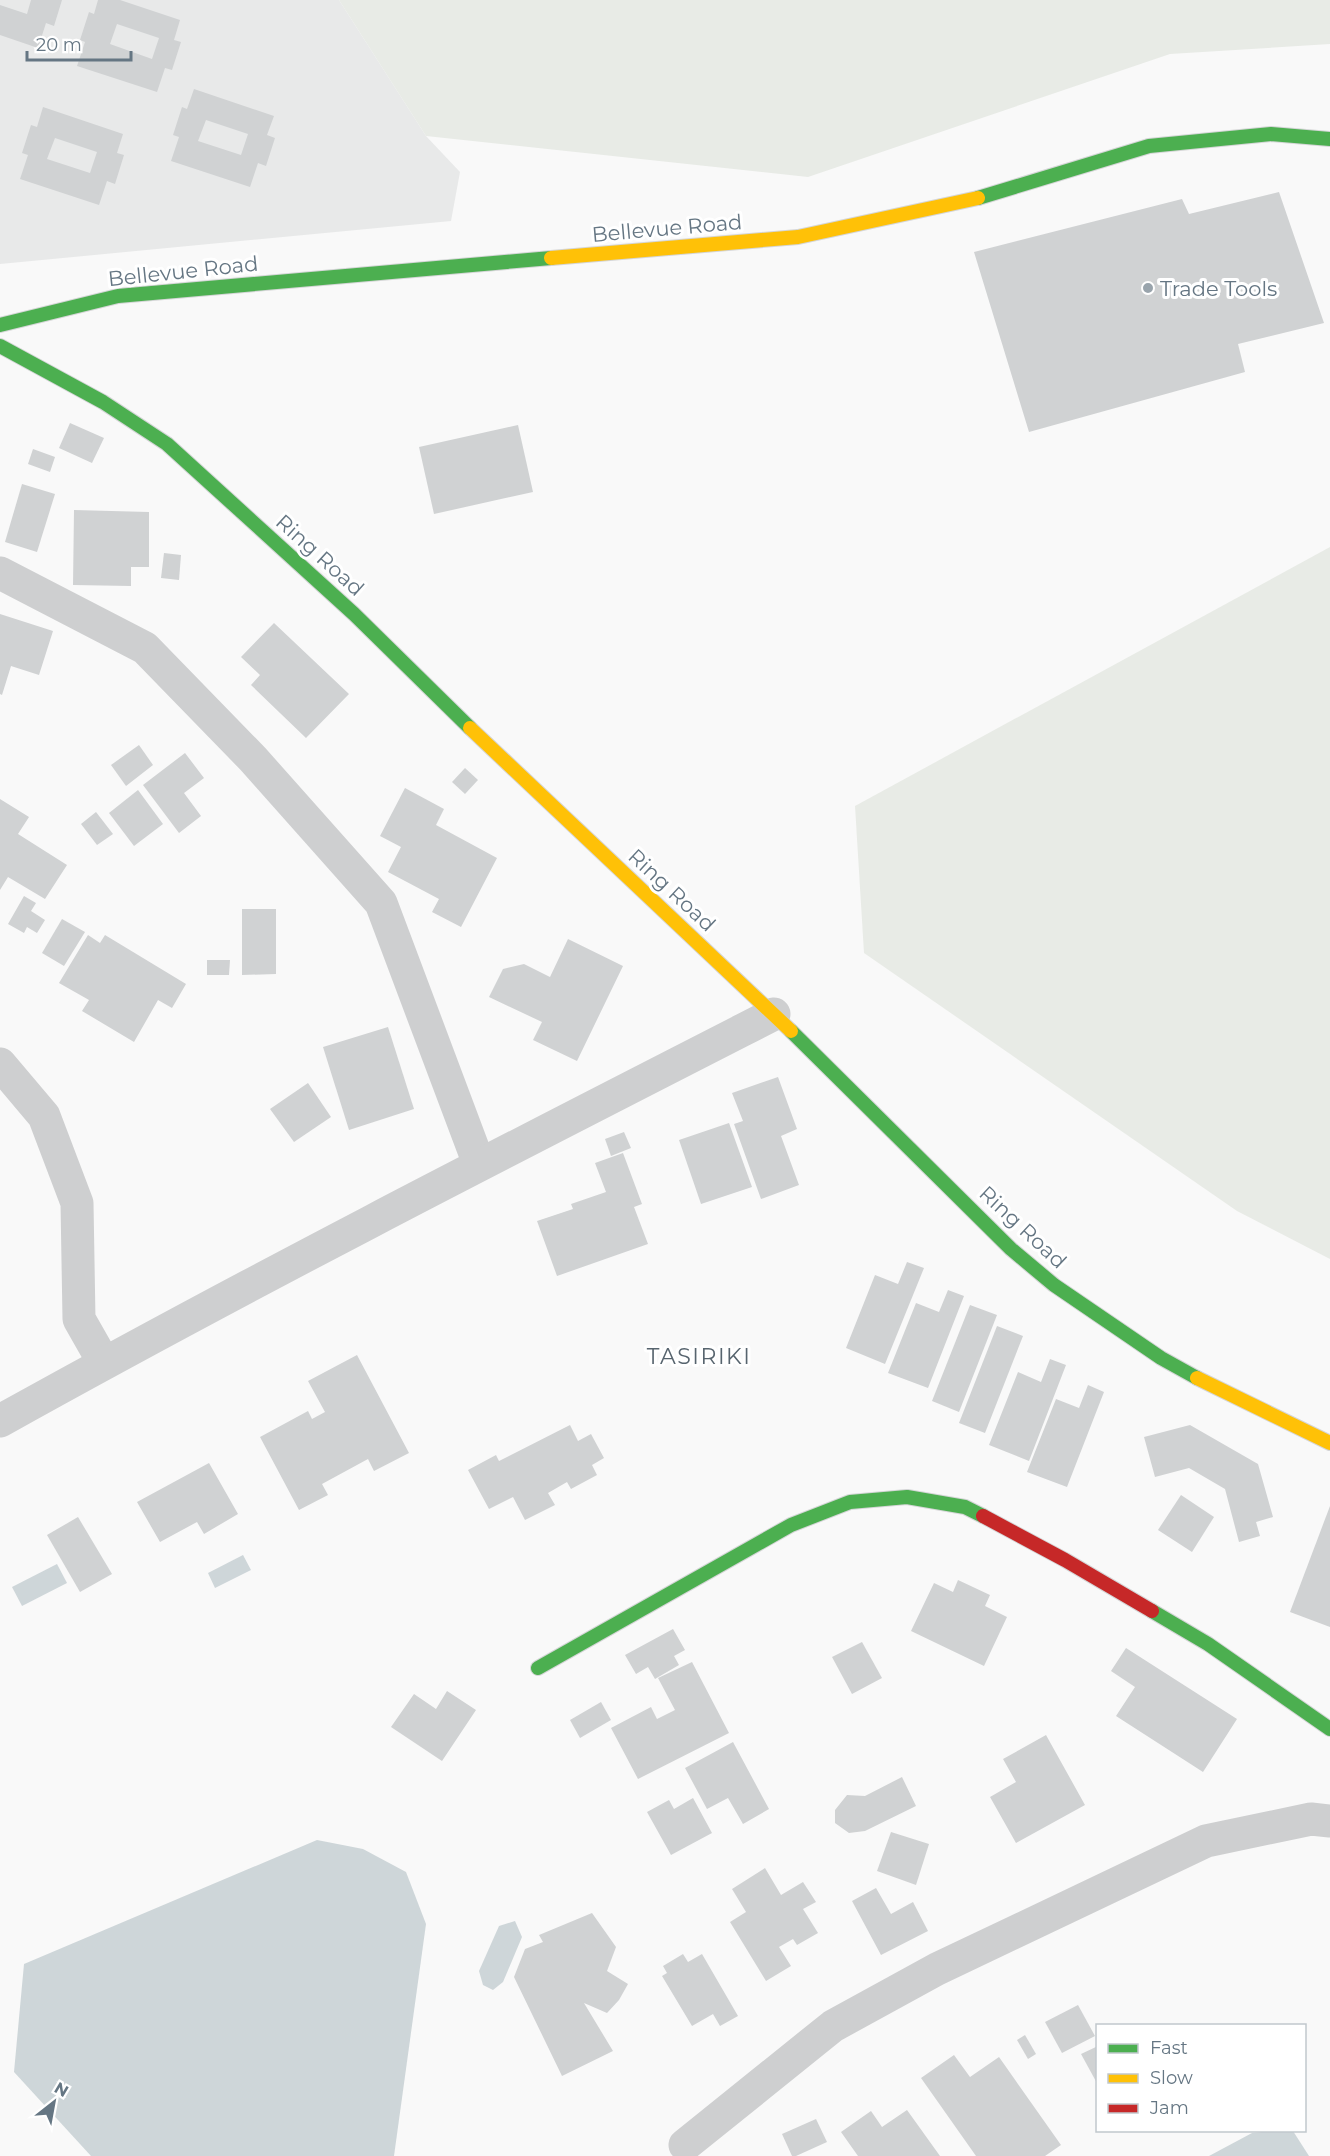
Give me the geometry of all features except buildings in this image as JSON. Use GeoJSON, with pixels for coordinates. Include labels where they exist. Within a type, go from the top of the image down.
{"type":"FeatureCollection","features":[{"type":"Feature","properties":{"kind":"street","name":"Bellevue Road"},"geometry":{"type":"LineString","coordinates":[[0,325],[118,296],[798,237],[963,202],[1149,146],[1271,134],[1330,139]]}},
{"type":"Feature","properties":{"kind":"street","name":"Ring Road"},"geometry":{"type":"LineString","coordinates":[[0,346],[103,402],[168,444],[354,614],[498,755],[774,1014],[1011,1249],[1054,1285],[1161,1358],[1201,1381],[1330,1443]]}},
{"type":"Feature","properties":{"kind":"street"},"geometry":{"type":"LineString","coordinates":[[0,573],[145,648],[254,759],[381,903],[479,1164]]}},
{"type":"Feature","properties":{"kind":"street"},"geometry":{"type":"LineString","coordinates":[[0,1420],[479,1164],[774,1014]]}},
{"type":"Feature","properties":{"kind":"street"},"geometry":{"type":"LineString","coordinates":[[0,1064],[44,1116],[77,1203],[79,1320],[104,1363]]}},
{"type":"Feature","properties":{"kind":"street"},"geometry":{"type":"LineString","coordinates":[[538,1668],[791,1525],[850,1502],[907,1497],[965,1507],[1065,1560],[1208,1644],[1330,1729]]}},
{"type":"Feature","properties":{"kind":"street"},"geometry":{"type":"LineString","coordinates":[[685,2145],[833,2026],[937,1969],[1206,1842],[1311,1819],[1330,1821]]}},
{"type":"Feature","properties":{"kind":"shaded area"},"geometry":{"type":"Polygon","coordinates":[[[0,0],[339,0],[426,136],[460,172],[451,221],[0,264],[0,0]]]}},
{"type":"Feature","properties":{"kind":"shaded area"},"geometry":{"type":"Polygon","coordinates":[[[339,0],[1330,0],[1330,44],[1170,54],[808,177],[426,136],[339,0]]]}},
{"type":"Feature","properties":{"kind":"shaded area"},"geometry":{"type":"Polygon","coordinates":[[[1330,547],[1330,1259],[1237,1211],[864,953],[855,806],[1330,547]]]}},
{"type":"Feature","properties":{"kind":"shaded area"},"geometry":{"type":"Polygon","coordinates":[[[243,1555],[251,1570],[215,1588],[208,1573],[243,1555]]]}},
{"type":"Feature","properties":{"kind":"shaded area"},"geometry":{"type":"Polygon","coordinates":[[[57,1564],[67,1583],[22,1606],[12,1587],[57,1564]]]}},
{"type":"Feature","properties":{"kind":"shaded area"},"geometry":{"type":"Polygon","coordinates":[[[317,1840],[363,1849],[406,1872],[426,1924],[394,2156],[91,2156],[14,2072],[24,1964],[317,1840]]]}},
{"type":"Feature","properties":{"kind":"shaded area"},"geometry":{"type":"Polygon","coordinates":[[[515,1921],[522,1937],[503,1982],[493,1990],[483,1985],[479,1971],[499,1926],[515,1921]]]}},
{"type":"Feature","properties":{"kind":"shaded area"},"geometry":{"type":"Polygon","coordinates":[[[1294,2132],[1309,2156],[1209,2156],[1252,2133],[1294,2132]]]}},
{"type":"Feature","properties":{"kind":"traffic: fast"},"geometry":{"type":"LineString","coordinates":[[978,198],[1149,146],[1271,134],[1330,139]]}},
{"type":"Feature","properties":{"kind":"traffic: fast"},"geometry":{"type":"LineString","coordinates":[[0,325],[118,296],[551,258]]}},
{"type":"Feature","properties":{"kind":"traffic: fast"},"geometry":{"type":"LineString","coordinates":[[0,346],[103,402],[167,444],[354,614],[470,728]]}},
{"type":"Feature","properties":{"kind":"traffic: fast"},"geometry":{"type":"LineString","coordinates":[[791,1031],[1011,1249],[1054,1285],[1161,1358],[1197,1378]]}},
{"type":"Feature","properties":{"kind":"traffic: fast"},"geometry":{"type":"LineString","coordinates":[[538,1668],[791,1525],[850,1502],[907,1497],[965,1507],[983,1516]]}},
{"type":"Feature","properties":{"kind":"traffic: fast"},"geometry":{"type":"LineString","coordinates":[[1152,1611],[1208,1644],[1330,1729]]}},
{"type":"Feature","properties":{"kind":"traffic: slow"},"geometry":{"type":"LineString","coordinates":[[551,258],[798,237],[978,198]]}},
{"type":"Feature","properties":{"kind":"traffic: slow"},"geometry":{"type":"LineString","coordinates":[[470,728],[791,1031]]}},
{"type":"Feature","properties":{"kind":"traffic: slow"},"geometry":{"type":"LineString","coordinates":[[1197,1378],[1330,1443]]}},
{"type":"Feature","properties":{"kind":"traffic: jam"},"geometry":{"type":"LineString","coordinates":[[983,1516],[1065,1560],[1152,1611]]}},
{"type":"Feature","properties":{"kind":"place","name":"Trade Tools"},"geometry":{"type":"Point","coordinates":[1148,288]}},
{"type":"Feature","properties":{"kind":"district","name":"TASIRIKI"},"geometry":{"type":"Point","coordinates":[699,1356]}}]}
